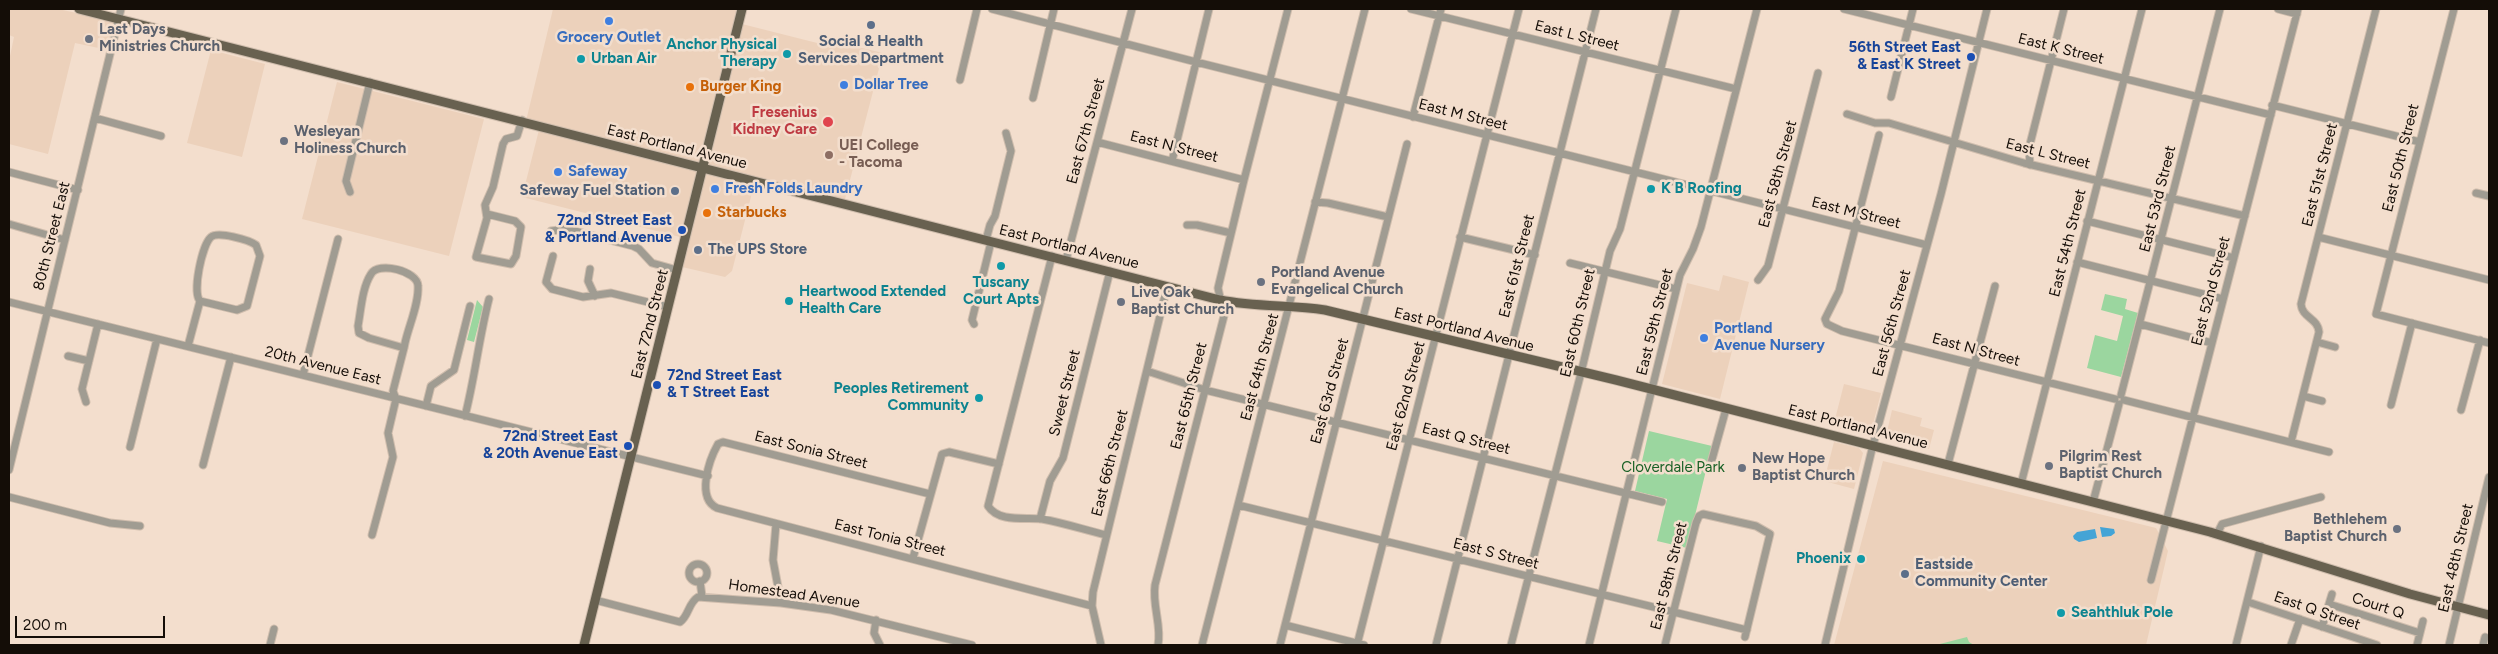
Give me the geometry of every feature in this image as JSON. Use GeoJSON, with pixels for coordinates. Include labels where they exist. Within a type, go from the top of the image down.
{"type":"FeatureCollection","features":[{"type":"Feature","properties":{"kind":"main road","name":"East Portland Avenue"},"geometry":{"type":"LineString","coordinates":[[79,9],[522,120],[1220,300],[1247,305],[1290,306],[1325,310],[1726,408],[2218,534],[2410,594],[2489,615]]}},
{"type":"Feature","properties":{"kind":"main road","name":"East 72nd Street"},"geometry":{"type":"LineString","coordinates":[[584,645],[742,9]]}},
{"type":"Feature","properties":{"kind":"street","name":"80th Street East"},"geometry":{"type":"LineString","coordinates":[[9,470],[121,9]]}},
{"type":"Feature","properties":{"kind":"street"},"geometry":{"type":"LineString","coordinates":[[960,80],[977,9]]}},
{"type":"Feature","properties":{"kind":"street","name":"East M Street"},"geometry":{"type":"LineString","coordinates":[[992,9],[1413,117],[1927,244]]}},
{"type":"Feature","properties":{"kind":"street"},"geometry":{"type":"LineString","coordinates":[[1033,98],[1054,9]]}},
{"type":"Feature","properties":{"kind":"street","name":"East 67th Street"},"geometry":{"type":"LineString","coordinates":[[1066,260],[1132,9]]}},
{"type":"Feature","properties":{"kind":"street"},"geometry":{"type":"LineString","coordinates":[[1172,161],[1209,9]]}},
{"type":"Feature","properties":{"kind":"street","name":"East 65th Street"},"geometry":{"type":"LineString","coordinates":[[1158,645],[1159,634],[1154,601],[1155,586],[1224,316],[1224,307],[1220,300],[1218,288],[1288,9]]}},
{"type":"Feature","properties":{"kind":"street","name":"East 64th Street"},"geometry":{"type":"LineString","coordinates":[[1202,645],[1365,9]]}},
{"type":"Feature","properties":{"kind":"street","name":"East L Street"},"geometry":{"type":"LineString","coordinates":[[1411,9],[1440,12],[1512,34],[1736,90]]}},
{"type":"Feature","properties":{"kind":"street","name":"East 62nd Street"},"geometry":{"type":"LineString","coordinates":[[1360,645],[1409,440],[1519,9]]}},
{"type":"Feature","properties":{"kind":"street","name":"East 61st Street"},"geometry":{"type":"LineString","coordinates":[[1436,645],[1596,9]]}},
{"type":"Feature","properties":{"kind":"street","name":"East 60th Street"},"geometry":{"type":"LineString","coordinates":[[1511,645],[1610,252],[1620,229],[1676,9]]}},
{"type":"Feature","properties":{"kind":"street","name":"East 59th Street"},"geometry":{"type":"LineString","coordinates":[[1589,645],[1681,270],[1696,242],[1757,9]]}},
{"type":"Feature","properties":{"kind":"street","name":"East K Street"},"geometry":{"type":"LineString","coordinates":[[1844,9],[2271,115]]}},
{"type":"Feature","properties":{"kind":"street"},"geometry":{"type":"LineString","coordinates":[[1890,96],[1913,9]]}},
{"type":"Feature","properties":{"kind":"street","name":"East 56th Street"},"geometry":{"type":"LineString","coordinates":[[1825,645],[1873,445],[1987,9]]}},
{"type":"Feature","properties":{"kind":"street"},"geometry":{"type":"LineString","coordinates":[[2030,165],[2029,148],[2064,9]]}},
{"type":"Feature","properties":{"kind":"street","name":"East 54th Street"},"geometry":{"type":"LineString","coordinates":[[2021,484],[2142,9]]}},
{"type":"Feature","properties":{"kind":"street","name":"East 53rd Street"},"geometry":{"type":"LineString","coordinates":[[2093,502],[2220,9]]}},
{"type":"Feature","properties":{"kind":"street"},"geometry":{"type":"LineString","coordinates":[[2278,9],[2297,11]]}},
{"type":"Feature","properties":{"kind":"street","name":"East 51st Street"},"geometry":{"type":"LineString","coordinates":[[2291,442],[2319,328],[2303,313],[2301,305],[2376,9]]}},
{"type":"Feature","properties":{"kind":"street","name":"East 50th Street"},"geometry":{"type":"LineString","coordinates":[[2412,323],[2376,314],[2454,9]]}},
{"type":"Feature","properties":{"kind":"street","name":"East 52nd Street"},"geometry":{"type":"LineString","coordinates":[[2151,580],[2297,11]]}},
{"type":"Feature","properties":{"kind":"street"},"geometry":{"type":"LineString","coordinates":[[1413,117],[1440,12]]}},
{"type":"Feature","properties":{"kind":"street","name":"East 58th Street"},"geometry":{"type":"LineString","coordinates":[[1758,280],[1768,266],[1818,73]]}},
{"type":"Feature","properties":{"kind":"street"},"geometry":{"type":"LineString","coordinates":[[350,192],[346,181],[370,82]]}},
{"type":"Feature","properties":{"kind":"street"},"geometry":{"type":"LineString","coordinates":[[2272,105],[2348,122],[2420,142]]}},
{"type":"Feature","properties":{"kind":"street","name":"East L Street"},"geometry":{"type":"LineString","coordinates":[[1847,114],[1875,123],[1889,123],[2030,165],[2245,216]]}},
{"type":"Feature","properties":{"kind":"street"},"geometry":{"type":"LineString","coordinates":[[95,118],[161,136]]}},
{"type":"Feature","properties":{"kind":"street"},"geometry":{"type":"LineString","coordinates":[[487,214],[515,221],[522,227],[516,256],[511,264],[476,257],[487,214],[485,205],[493,187],[503,144],[506,139],[517,136],[522,120]]}},
{"type":"Feature","properties":{"kind":"street"},"geometry":{"type":"LineString","coordinates":[[974,324],[972,320],[989,241],[990,225],[995,216],[1011,151],[1006,134]]}},
{"type":"Feature","properties":{"kind":"street"},"geometry":{"type":"LineString","coordinates":[[1855,227],[1879,135]]}},
{"type":"Feature","properties":{"kind":"street","name":"East N Street"},"geometry":{"type":"LineString","coordinates":[[1097,142],[1244,180]]}},
{"type":"Feature","properties":{"kind":"street","name":"East 63rd Street"},"geometry":{"type":"LineString","coordinates":[[1280,645],[1407,144]]}},
{"type":"Feature","properties":{"kind":"street"},"geometry":{"type":"LineString","coordinates":[[9,172],[78,190]]}},
{"type":"Feature","properties":{"kind":"street"},"geometry":{"type":"LineString","coordinates":[[2476,193],[2489,196]]}},
{"type":"Feature","properties":{"kind":"street"},"geometry":{"type":"LineString","coordinates":[[1315,202],[1328,203],[1388,217]]}},
{"type":"Feature","properties":{"kind":"street"},"geometry":{"type":"LineString","coordinates":[[2087,221],[2234,258]]}},
{"type":"Feature","properties":{"kind":"street"},"geometry":{"type":"LineString","coordinates":[[9,224],[65,240]]}},
{"type":"Feature","properties":{"kind":"street"},"geometry":{"type":"LineString","coordinates":[[1187,225],[1196,224],[1231,233]]}},
{"type":"Feature","properties":{"kind":"street","name":"East N Street"},"geometry":{"type":"LineString","coordinates":[[1855,227],[1840,291],[1825,319],[1830,327],[2329,452]]}},
{"type":"Feature","properties":{"kind":"street"},"geometry":{"type":"LineString","coordinates":[[551,231],[567,229],[634,246],[640,249],[652,263],[677,270]]}},
{"type":"Feature","properties":{"kind":"street"},"geometry":{"type":"LineString","coordinates":[[188,346],[200,301],[196,294],[196,285],[208,240],[214,235],[221,235],[250,242],[259,250],[260,256],[248,303],[243,309],[237,310],[200,301]]}},
{"type":"Feature","properties":{"kind":"street"},"geometry":{"type":"LineString","coordinates":[[1460,237],[1535,255]]}},
{"type":"Feature","properties":{"kind":"street"},"geometry":{"type":"LineString","coordinates":[[2318,237],[2489,280]]}},
{"type":"Feature","properties":{"kind":"street"},"geometry":{"type":"LineString","coordinates":[[303,375],[338,239]]}},
{"type":"Feature","properties":{"kind":"street"},"geometry":{"type":"LineString","coordinates":[[553,256],[546,282],[556,291],[583,298],[611,293],[668,307]]}},
{"type":"Feature","properties":{"kind":"street"},"geometry":{"type":"LineString","coordinates":[[1052,256],[988,506],[997,514],[1020,520],[1040,519],[1106,535]]}},
{"type":"Feature","properties":{"kind":"street"},"geometry":{"type":"LineString","coordinates":[[2077,262],[2151,279],[2223,299]]}},
{"type":"Feature","properties":{"kind":"street"},"geometry":{"type":"LineString","coordinates":[[1570,263],[1676,289]]}},
{"type":"Feature","properties":{"kind":"street"},"geometry":{"type":"LineString","coordinates":[[372,535],[394,457],[388,433],[396,399],[393,391],[404,348],[417,295],[417,280],[411,274],[386,268],[377,268],[370,274],[358,326],[359,332],[369,338],[404,348]]}},
{"type":"Feature","properties":{"kind":"street"},"geometry":{"type":"LineString","coordinates":[[590,269],[588,281],[595,296]]}},
{"type":"Feature","properties":{"kind":"street","name":"Sweet Street"},"geometry":{"type":"LineString","coordinates":[[1040,519],[1050,482],[1063,458],[1110,271]]}},
{"type":"Feature","properties":{"kind":"street"},"geometry":{"type":"LineString","coordinates":[[1948,464],[1995,286]]}},
{"type":"Feature","properties":{"kind":"street","name":"East 66th Street"},"geometry":{"type":"LineString","coordinates":[[1101,645],[1092,606],[1093,592],[1167,287]]}},
{"type":"Feature","properties":{"kind":"street"},"geometry":{"type":"LineString","coordinates":[[465,416],[476,374],[478,344],[489,299]]}},
{"type":"Feature","properties":{"kind":"street","name":"20th Avenue East"},"geometry":{"type":"LineString","coordinates":[[9,302],[708,476]]}},
{"type":"Feature","properties":{"kind":"street"},"geometry":{"type":"LineString","coordinates":[[426,406],[432,386],[454,370],[470,306]]}},
{"type":"Feature","properties":{"kind":"street"},"geometry":{"type":"LineString","coordinates":[[2391,405],[2412,323],[2489,343]]}},
{"type":"Feature","properties":{"kind":"street"},"geometry":{"type":"LineString","coordinates":[[86,402],[82,389],[98,324]]}},
{"type":"Feature","properties":{"kind":"street"},"geometry":{"type":"LineString","coordinates":[[2140,324],[2212,343]]}},
{"type":"Feature","properties":{"kind":"street"},"geometry":{"type":"LineString","coordinates":[[130,447],[157,339]]}},
{"type":"Feature","properties":{"kind":"street"},"geometry":{"type":"LineString","coordinates":[[2461,410],[2480,340]]}},
{"type":"Feature","properties":{"kind":"street"},"geometry":{"type":"LineString","coordinates":[[2317,342],[2335,347]]}},
{"type":"Feature","properties":{"kind":"street"},"geometry":{"type":"LineString","coordinates":[[68,356],[89,361]]}},
{"type":"Feature","properties":{"kind":"street"},"geometry":{"type":"LineString","coordinates":[[203,465],[231,357]]}},
{"type":"Feature","properties":{"kind":"street","name":"East Q Street"},"geometry":{"type":"LineString","coordinates":[[1147,371],[1205,390],[1662,502]]}},
{"type":"Feature","properties":{"kind":"street"},"geometry":{"type":"LineString","coordinates":[[2303,396],[2322,401]]}},
{"type":"Feature","properties":{"kind":"street"},"geometry":{"type":"LineString","coordinates":[[1711,463],[1726,408]]}},
{"type":"Feature","properties":{"kind":"street","name":"East Sonia Street"},"geometry":{"type":"LineString","coordinates":[[708,476],[716,447],[723,442],[930,494]]}},
{"type":"Feature","properties":{"kind":"street"},"geometry":{"type":"LineString","coordinates":[[913,558],[940,457],[944,453],[949,452],[999,464]]}},
{"type":"Feature","properties":{"kind":"street","name":"East Tonia Street"},"geometry":{"type":"LineString","coordinates":[[708,476],[705,491],[707,499],[713,506],[1092,606]]}},
{"type":"Feature","properties":{"kind":"street","name":"East 48th Street"},"geometry":{"type":"LineString","coordinates":[[2449,645],[2489,477]]}},
{"type":"Feature","properties":{"kind":"street"},"geometry":{"type":"LineString","coordinates":[[2218,534],[2222,524],[2321,496]]}},
{"type":"Feature","properties":{"kind":"street"},"geometry":{"type":"LineString","coordinates":[[9,497],[110,523],[140,526]]}},
{"type":"Feature","properties":{"kind":"street","name":"East S Street"},"geometry":{"type":"LineString","coordinates":[[1238,505],[1674,612],[1746,633]]}},
{"type":"Feature","properties":{"kind":"street","name":"East 58th Street"},"geometry":{"type":"LineString","coordinates":[[1665,645],[1696,523],[1701,514],[1756,526],[1768,532],[1770,540],[1746,633]]}},
{"type":"Feature","properties":{"kind":"street"},"geometry":{"type":"LineString","coordinates":[[776,524],[773,560],[782,603]]}},
{"type":"Feature","properties":{"kind":"street"},"geometry":{"type":"LineString","coordinates":[[2236,645],[2261,546]]}},
{"type":"Feature","properties":{"kind":"street"},"geometry":{"type":"LineString","coordinates":[[595,600],[682,621],[691,602],[702,596],[700,581]]}},
{"type":"Feature","properties":{"kind":"street","name":"Court Q"},"geometry":{"type":"LineString","coordinates":[[2322,627],[2332,594]]}},
{"type":"Feature","properties":{"kind":"street","name":"Homestead Avenue"},"geometry":{"type":"LineString","coordinates":[[702,596],[782,603],[831,610],[972,645]]}},
{"type":"Feature","properties":{"kind":"street","name":"East Q Street"},"geometry":{"type":"LineString","coordinates":[[2248,602],[2377,645]]}},
{"type":"Feature","properties":{"kind":"street","name":"Court Q"},"geometry":{"type":"LineString","coordinates":[[2329,604],[2420,633]]}},
{"type":"Feature","properties":{"kind":"street"},"geometry":{"type":"LineString","coordinates":[[2291,645],[2300,619]]}},
{"type":"Feature","properties":{"kind":"street"},"geometry":{"type":"LineString","coordinates":[[876,620],[874,633],[880,645]]}},
{"type":"Feature","properties":{"kind":"street","name":"Court Q"},"geometry":{"type":"LineString","coordinates":[[2417,645],[2424,621]]}},
{"type":"Feature","properties":{"kind":"street"},"geometry":{"type":"LineString","coordinates":[[1286,625],[1360,645]]}},
{"type":"Feature","properties":{"kind":"street"},"geometry":{"type":"LineString","coordinates":[[270,645],[274,629]]}},
{"type":"Feature","properties":{"kind":"street"},"geometry":{"type":"LineString","coordinates":[[2483,645],[2485,637]]}},
{"type":"Feature","properties":{"kind":"shaded area"},"geometry":{"type":"Polygon","coordinates":[[[9,9],[58,9],[114,21],[108,50],[75,43],[48,154],[9,144],[9,61],[14,37],[9,35],[9,9]]]}},
{"type":"Feature","properties":{"kind":"shaded area"},"geometry":{"type":"Polygon","coordinates":[[[553,9],[742,9],[738,23],[829,46],[862,48],[883,53],[844,203],[755,181],[732,271],[725,277],[678,266],[684,238],[522,197],[540,126],[526,121],[553,9]]]}},
{"type":"Feature","properties":{"kind":"shaded area"},"geometry":{"type":"Polygon","coordinates":[[[211,50],[265,64],[242,157],[187,143],[211,50]]]}},
{"type":"Feature","properties":{"kind":"shaded area"},"geometry":{"type":"Polygon","coordinates":[[[337,82],[484,119],[449,256],[302,219],[337,82]]]}},
{"type":"Feature","properties":{"kind":"shaded area","name":"Portland Avenue Nursery"},"geometry":{"type":"Polygon","coordinates":[[[1723,275],[1749,282],[1720,399],[1662,384],[1687,283],[1719,291],[1723,275]]]}},
{"type":"Feature","properties":{"kind":"shaded area"},"geometry":{"type":"Polygon","coordinates":[[[1844,384],[1881,393],[1870,436],[1833,427],[1844,384]]]}},
{"type":"Feature","properties":{"kind":"shaded area"},"geometry":{"type":"Polygon","coordinates":[[[1892,410],[1922,418],[1920,426],[1934,430],[1929,449],[1888,439],[1886,436],[1892,410]]]}},
{"type":"Feature","properties":{"kind":"shaded area"},"geometry":{"type":"Polygon","coordinates":[[[1834,442],[1859,448],[1863,453],[1854,489],[1824,481],[1834,442]]]}},
{"type":"Feature","properties":{"kind":"shaded area"},"geometry":{"type":"Polygon","coordinates":[[[1883,461],[2156,528],[2168,551],[2146,645],[1834,645],[1883,461]]]}},
{"type":"Feature","properties":{"kind":"green space"},"geometry":{"type":"Polygon","coordinates":[[[2105,294],[2127,299],[2125,309],[2138,313],[2121,377],[2087,368],[2095,335],[2117,341],[2123,316],[2101,310],[2105,294]]]}},
{"type":"Feature","properties":{"kind":"green space"},"geometry":{"type":"Polygon","coordinates":[[[477,300],[483,307],[474,342],[467,340],[477,300]]]}},
{"type":"Feature","properties":{"kind":"green space","name":"Cloverdale Park"},"geometry":{"type":"Polygon","coordinates":[[[1649,431],[1712,446],[1687,548],[1657,541],[1667,499],[1635,491],[1649,431]]]}},
{"type":"Feature","properties":{"kind":"green space"},"geometry":{"type":"Polygon","coordinates":[[[1967,637],[1969,642],[1974,645],[1936,645],[1967,637]]]}},
{"type":"Feature","properties":{"kind":"water"},"geometry":{"type":"Polygon","coordinates":[[[2100,527],[2114,529],[2115,533],[2111,536],[2102,537],[2100,527]]]}},
{"type":"Feature","properties":{"kind":"water"},"geometry":{"type":"Polygon","coordinates":[[[2095,529],[2097,538],[2079,542],[2074,539],[2073,536],[2077,532],[2095,529]]]}},
{"type":"Feature","properties":{"kind":"place","name":"Grocery Outlet"},"geometry":{"type":"Point","coordinates":[609,21]}},
{"type":"Feature","properties":{"kind":"place","name":"Social & Health Services Department"},"geometry":{"type":"Point","coordinates":[871,25]}},
{"type":"Feature","properties":{"kind":"place","name":"Last Days Ministries Church"},"geometry":{"type":"Point","coordinates":[89,39]}},
{"type":"Feature","properties":{"kind":"place","name":"Anchor Physical Therapy"},"geometry":{"type":"Point","coordinates":[787,54]}},
{"type":"Feature","properties":{"kind":"place","name":"56th Street East & East K Street"},"geometry":{"type":"Point","coordinates":[1971,57]}},
{"type":"Feature","properties":{"kind":"place","name":"Urban Air"},"geometry":{"type":"Point","coordinates":[581,59]}},
{"type":"Feature","properties":{"kind":"place","name":"Dollar Tree"},"geometry":{"type":"Point","coordinates":[844,85]}},
{"type":"Feature","properties":{"kind":"place","name":"Burger King"},"geometry":{"type":"Point","coordinates":[690,87]}},
{"type":"Feature","properties":{"kind":"place","name":"Fresenius Kidney Care"},"geometry":{"type":"Point","coordinates":[828,122]}},
{"type":"Feature","properties":{"kind":"place","name":"Wesleyan Holiness Church"},"geometry":{"type":"Point","coordinates":[284,141]}},
{"type":"Feature","properties":{"kind":"place","name":"UEI College - Tacoma"},"geometry":{"type":"Point","coordinates":[829,155]}},
{"type":"Feature","properties":{"kind":"place","name":"Safeway"},"geometry":{"type":"Point","coordinates":[558,172]}},
{"type":"Feature","properties":{"kind":"place","name":"Fresh Folds Laundry"},"geometry":{"type":"Point","coordinates":[715,189]}},
{"type":"Feature","properties":{"kind":"place","name":"K B Roofing"},"geometry":{"type":"Point","coordinates":[1651,189]}},
{"type":"Feature","properties":{"kind":"place","name":"Safeway Fuel Station"},"geometry":{"type":"Point","coordinates":[675,191]}},
{"type":"Feature","properties":{"kind":"place","name":"Starbucks"},"geometry":{"type":"Point","coordinates":[707,213]}},
{"type":"Feature","properties":{"kind":"place","name":"72nd Street East & Portland Avenue"},"geometry":{"type":"Point","coordinates":[682,230]}},
{"type":"Feature","properties":{"kind":"place","name":"The UPS Store"},"geometry":{"type":"Point","coordinates":[698,250]}},
{"type":"Feature","properties":{"kind":"place","name":"Tuscany Court Apts"},"geometry":{"type":"Point","coordinates":[1001,266]}},
{"type":"Feature","properties":{"kind":"place","name":"Portland Avenue Evangelical Church"},"geometry":{"type":"Point","coordinates":[1261,282]}},
{"type":"Feature","properties":{"kind":"place","name":"Heartwood Extended Health Care"},"geometry":{"type":"Point","coordinates":[789,301]}},
{"type":"Feature","properties":{"kind":"place","name":"Live Oak Baptist Church"},"geometry":{"type":"Point","coordinates":[1121,302]}},
{"type":"Feature","properties":{"kind":"place","name":"Portland Avenue Nursery"},"geometry":{"type":"Point","coordinates":[1704,338]}},
{"type":"Feature","properties":{"kind":"place","name":"72nd Street East & T Street East"},"geometry":{"type":"Point","coordinates":[657,385]}},
{"type":"Feature","properties":{"kind":"place","name":"Peoples Retirement Community"},"geometry":{"type":"Point","coordinates":[979,398]}},
{"type":"Feature","properties":{"kind":"place","name":"72nd Street East & 20th Avenue East"},"geometry":{"type":"Point","coordinates":[628,446]}},
{"type":"Feature","properties":{"kind":"place","name":"Pilgrim Rest Baptist Church"},"geometry":{"type":"Point","coordinates":[2049,466]}},
{"type":"Feature","properties":{"kind":"place","name":"New Hope Baptist Church"},"geometry":{"type":"Point","coordinates":[1742,468]}},
{"type":"Feature","properties":{"kind":"place","name":"Bethlehem Baptist Church"},"geometry":{"type":"Point","coordinates":[2397,529]}},
{"type":"Feature","properties":{"kind":"place","name":"Phoenix"},"geometry":{"type":"Point","coordinates":[1861,559]}},
{"type":"Feature","properties":{"kind":"place","name":"Eastside Community Center"},"geometry":{"type":"Point","coordinates":[1905,574]}},
{"type":"Feature","properties":{"kind":"place","name":"Seahthluk Pole"},"geometry":{"type":"Point","coordinates":[2061,613]}}]}
